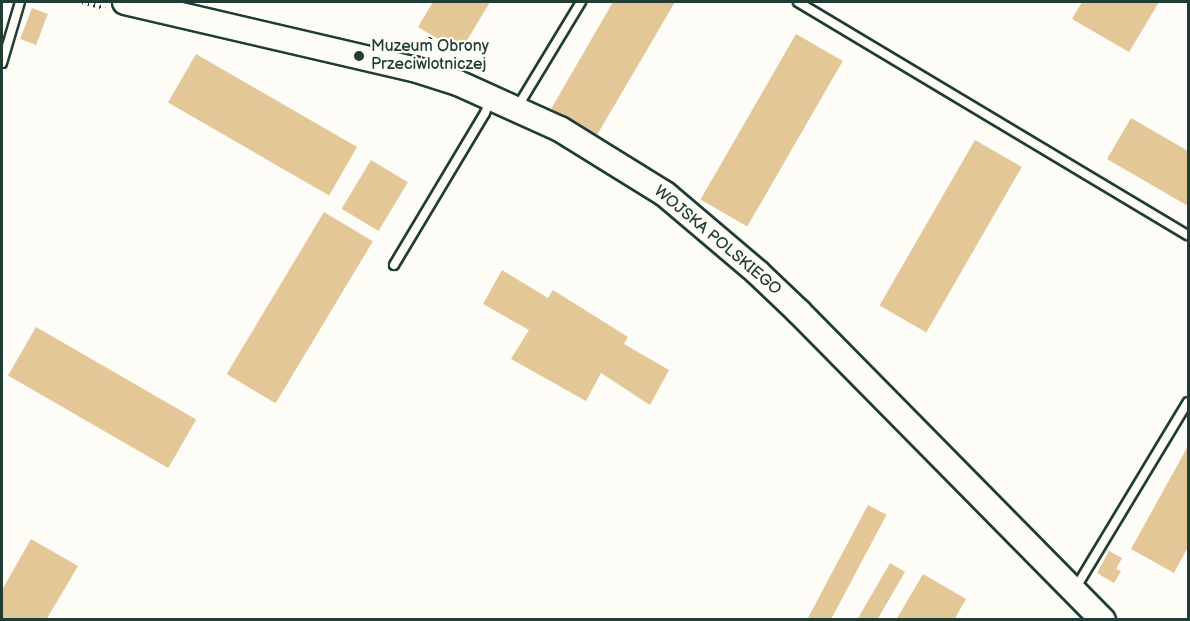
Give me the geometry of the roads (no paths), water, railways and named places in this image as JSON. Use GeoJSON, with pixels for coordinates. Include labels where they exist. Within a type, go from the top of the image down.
{"type":"FeatureCollection","features":[{"type":"Feature","properties":{"kind":"street","name":"WOJSKA POLSKIEGO"},"geometry":{"type":"LineString","coordinates":[[121,6],[414,69],[491,97],[560,129],[665,194],[758,273],[1103,620]]}},
{"type":"Feature","properties":{"kind":"lane"},"geometry":{"type":"LineString","coordinates":[[2,63],[20,2]]}},
{"type":"Feature","properties":{"kind":"lane"},"geometry":{"type":"LineString","coordinates":[[517,108],[581,2]]}},
{"type":"Feature","properties":{"kind":"lane"},"geometry":{"type":"LineString","coordinates":[[798,2],[1188,235]]}},
{"type":"Feature","properties":{"kind":"lane"},"geometry":{"type":"LineString","coordinates":[[394,265],[485,113],[491,97]]}},
{"type":"Feature","properties":{"kind":"lane"},"geometry":{"type":"LineString","coordinates":[[1074,590],[1188,402]]}},
{"type":"Feature","properties":{"kind":"place","name":"Muzeum Obrony Przeciwlotniczej"},"geometry":{"type":"Point","coordinates":[359,56]}}]}
